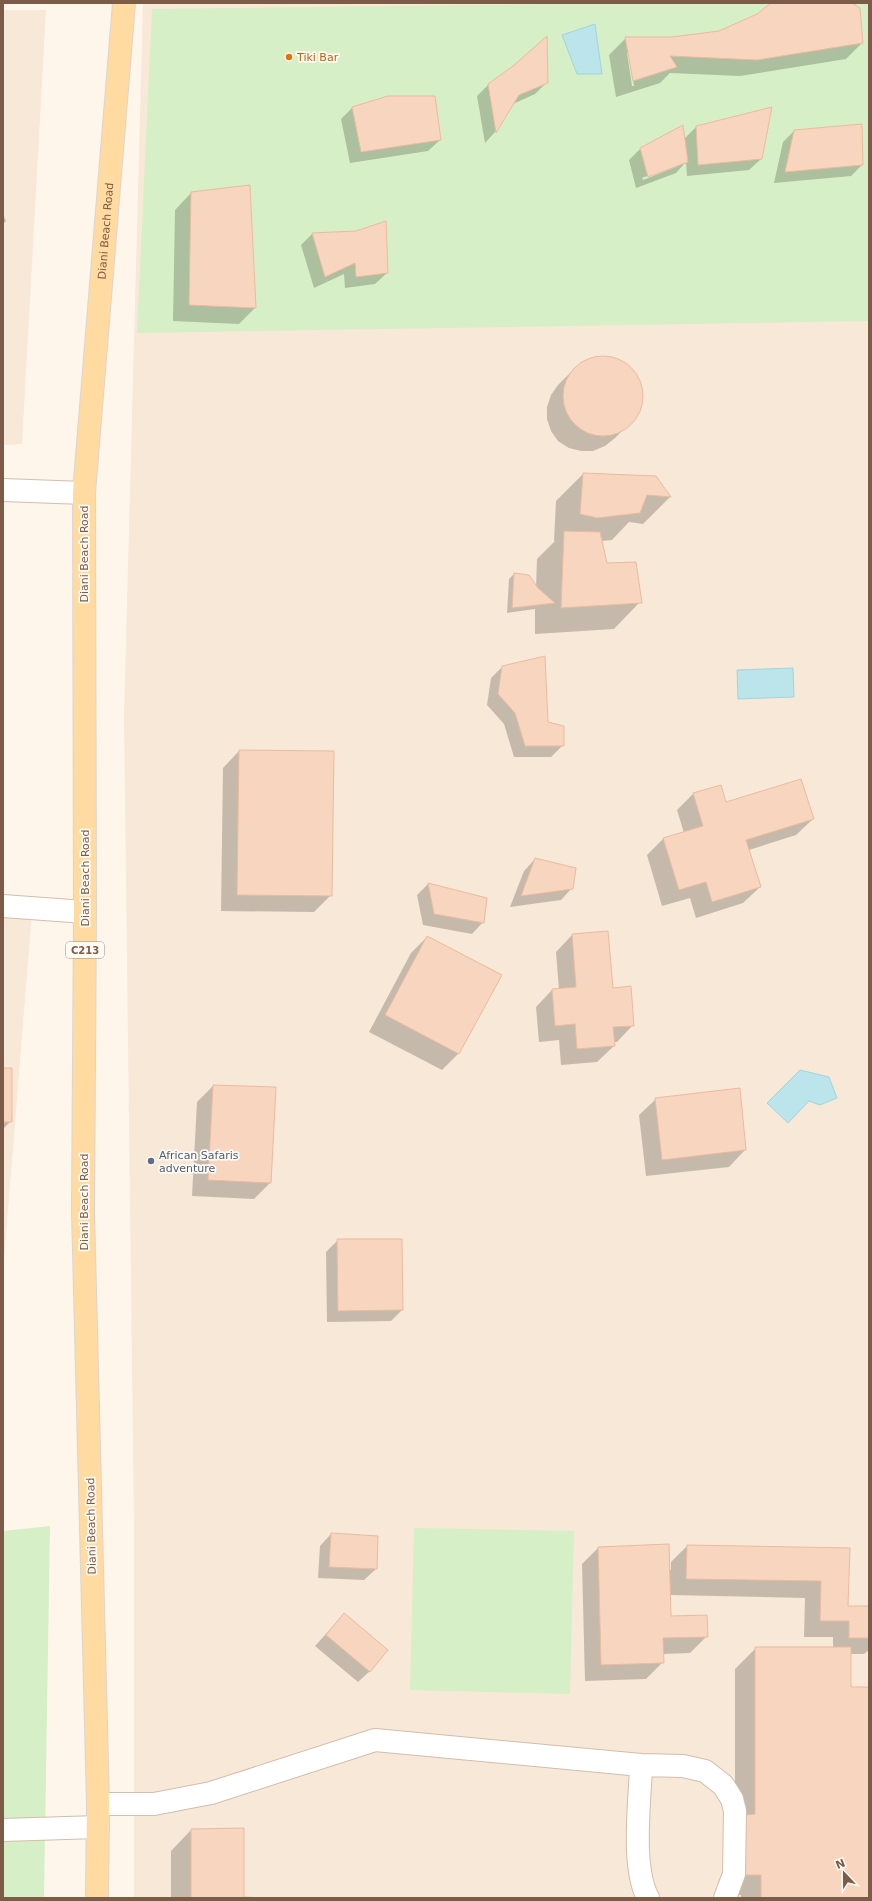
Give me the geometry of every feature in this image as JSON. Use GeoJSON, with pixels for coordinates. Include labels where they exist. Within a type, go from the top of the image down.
{"type":"FeatureCollection","features":[{"type":"Feature","properties":{"kind":"main road","name":"Diani Beach Road"},"geometry":{"type":"LineString","coordinates":[[97,1898],[98,1804],[83,1212],[86,912],[84,493],[124,3]]}},
{"type":"Feature","properties":{"kind":"lane"},"geometry":{"type":"LineString","coordinates":[[3,490],[84,493]]}},
{"type":"Feature","properties":{"kind":"lane"},"geometry":{"type":"LineString","coordinates":[[3,906],[86,912]]}},
{"type":"Feature","properties":{"kind":"lane"},"geometry":{"type":"LineString","coordinates":[[98,1804],[154,1804],[210,1793],[375,1740],[641,1765],[683,1766],[705,1771],[723,1785],[729,1794],[735,1811],[734,1874],[725,1898]]}},
{"type":"Feature","properties":{"kind":"lane"},"geometry":{"type":"LineString","coordinates":[[641,1765],[639,1823],[640,1868],[643,1887],[648,1898]]}},
{"type":"Feature","properties":{"kind":"lane"},"geometry":{"type":"LineString","coordinates":[[3,1830],[98,1827]]}},
{"type":"Feature","properties":{"kind":"shaded area"},"geometry":{"type":"Polygon","coordinates":[[[143,3],[869,3],[869,1898],[134,1898],[134,1523],[124,717],[143,3]]]}},
{"type":"Feature","properties":{"kind":"shaded area"},"geometry":{"type":"Polygon","coordinates":[[[3,10],[46,10],[22,444],[3,445],[3,10]]]}},
{"type":"Feature","properties":{"kind":"shaded area"},"geometry":{"type":"Polygon","coordinates":[[[33,899],[3,1272],[3,900],[33,899]]]}},
{"type":"Feature","properties":{"kind":"green space"},"geometry":{"type":"Polygon","coordinates":[[[636,3],[869,3],[869,321],[137,333],[152,9],[636,3]]]}},
{"type":"Feature","properties":{"kind":"green space"},"geometry":{"type":"Polygon","coordinates":[[[50,1526],[44,1898],[3,1898],[3,1531],[50,1526]]]}},
{"type":"Feature","properties":{"kind":"green space"},"geometry":{"type":"Polygon","coordinates":[[[414,1528],[574,1531],[570,1694],[410,1690],[414,1528]]]}},
{"type":"Feature","properties":{"kind":"water"},"geometry":{"type":"Polygon","coordinates":[[[595,24],[602,74],[577,74],[562,35],[595,24]]]}},
{"type":"Feature","properties":{"kind":"water"},"geometry":{"type":"Polygon","coordinates":[[[793,668],[794,697],[738,699],[737,670],[793,668]]]}},
{"type":"Feature","properties":{"kind":"water"},"geometry":{"type":"Polygon","coordinates":[[[800,1070],[829,1077],[837,1098],[820,1105],[809,1101],[788,1123],[767,1103],[800,1070]]]}},
{"type":"Feature","properties":{"kind":"building"},"geometry":{"type":"Polygon","coordinates":[[[771,3],[852,3],[860,8],[863,43],[757,60],[670,56],[677,67],[633,81],[625,37],[672,37],[719,31],[757,14],[771,3]]]}},
{"type":"Feature","properties":{"kind":"building"},"geometry":{"type":"Polygon","coordinates":[[[547,36],[548,83],[519,95],[496,133],[488,84],[513,66],[547,36]]]}},
{"type":"Feature","properties":{"kind":"building"},"geometry":{"type":"Polygon","coordinates":[[[388,96],[435,96],[441,140],[361,152],[352,107],[388,96]]]}},
{"type":"Feature","properties":{"kind":"building"},"geometry":{"type":"Polygon","coordinates":[[[772,107],[762,159],[698,165],[696,126],[772,107]]]}},
{"type":"Feature","properties":{"kind":"building"},"geometry":{"type":"Polygon","coordinates":[[[862,124],[863,165],[785,172],[794,130],[862,124]]]}},
{"type":"Feature","properties":{"kind":"building"},"geometry":{"type":"Polygon","coordinates":[[[683,125],[688,162],[648,177],[640,148],[683,125]]]}},
{"type":"Feature","properties":{"kind":"building"},"geometry":{"type":"Polygon","coordinates":[[[250,185],[256,308],[189,305],[191,192],[250,185]]]}},
{"type":"Feature","properties":{"kind":"building"},"geometry":{"type":"Polygon","coordinates":[[[386,221],[388,273],[356,277],[355,263],[325,277],[312,233],[356,231],[386,221]]]}},
{"type":"Feature","properties":{"kind":"building"},"geometry":{"type":"Polygon","coordinates":[[[603,356],[618,359],[631,368],[640,381],[643,396],[640,411],[631,424],[618,433],[603,436],[588,433],[575,424],[566,411],[563,396],[566,381],[575,368],[588,359],[603,356]]]}},
{"type":"Feature","properties":{"kind":"building"},"geometry":{"type":"Polygon","coordinates":[[[583,473],[656,476],[671,497],[647,495],[640,513],[597,518],[580,514],[583,473]]]}},
{"type":"Feature","properties":{"kind":"building"},"geometry":{"type":"Polygon","coordinates":[[[564,531],[600,532],[607,563],[636,562],[642,603],[561,608],[564,531]]]}},
{"type":"Feature","properties":{"kind":"building"},"geometry":{"type":"Polygon","coordinates":[[[514,573],[529,575],[538,588],[555,603],[512,608],[514,573]]]}},
{"type":"Feature","properties":{"kind":"building"},"geometry":{"type":"Polygon","coordinates":[[[545,656],[548,722],[564,726],[564,746],[525,746],[515,713],[498,694],[502,666],[545,656]]]}},
{"type":"Feature","properties":{"kind":"building"},"geometry":{"type":"Polygon","coordinates":[[[239,750],[334,751],[332,896],[237,895],[239,750]]]}},
{"type":"Feature","properties":{"kind":"building"},"geometry":{"type":"Polygon","coordinates":[[[801,779],[814,819],[746,840],[761,887],[712,902],[706,882],[679,890],[663,838],[703,826],[693,793],[721,785],[726,802],[801,779]]]}},
{"type":"Feature","properties":{"kind":"building"},"geometry":{"type":"Polygon","coordinates":[[[535,858],[576,868],[573,889],[521,896],[535,858]]]}},
{"type":"Feature","properties":{"kind":"building"},"geometry":{"type":"Polygon","coordinates":[[[428,883],[487,898],[484,923],[434,914],[428,883]]]}},
{"type":"Feature","properties":{"kind":"building"},"geometry":{"type":"Polygon","coordinates":[[[608,931],[613,988],[631,986],[634,1026],[613,1027],[615,1046],[577,1049],[575,1024],[555,1026],[552,989],[576,987],[572,934],[608,931]]]}},
{"type":"Feature","properties":{"kind":"building"},"geometry":{"type":"Polygon","coordinates":[[[427,936],[502,975],[459,1054],[385,1015],[427,936]]]}},
{"type":"Feature","properties":{"kind":"building"},"geometry":{"type":"Polygon","coordinates":[[[3,1068],[12,1068],[12,1122],[3,1122],[3,1068]]]}},
{"type":"Feature","properties":{"kind":"building"},"geometry":{"type":"Polygon","coordinates":[[[213,1085],[276,1087],[271,1183],[208,1180],[213,1085]]]}},
{"type":"Feature","properties":{"kind":"building"},"geometry":{"type":"Polygon","coordinates":[[[740,1088],[746,1150],[662,1160],[655,1098],[740,1088]]]}},
{"type":"Feature","properties":{"kind":"building"},"geometry":{"type":"Polygon","coordinates":[[[337,1239],[402,1239],[403,1310],[338,1311],[337,1239]]]}},
{"type":"Feature","properties":{"kind":"building"},"geometry":{"type":"Polygon","coordinates":[[[331,1533],[378,1536],[377,1569],[329,1567],[331,1533]]]}},
{"type":"Feature","properties":{"kind":"building"},"geometry":{"type":"Polygon","coordinates":[[[669,1544],[671,1616],[707,1615],[708,1637],[663,1638],[664,1663],[601,1665],[598,1547],[669,1544]]]}},
{"type":"Feature","properties":{"kind":"building"},"geometry":{"type":"Polygon","coordinates":[[[687,1545],[850,1548],[848,1606],[869,1606],[869,1638],[849,1638],[849,1621],[820,1621],[821,1581],[686,1579],[687,1545]]]}},
{"type":"Feature","properties":{"kind":"building"},"geometry":{"type":"Polygon","coordinates":[[[344,1613],[388,1650],[370,1672],[326,1635],[344,1613]]]}},
{"type":"Feature","properties":{"kind":"building"},"geometry":{"type":"Polygon","coordinates":[[[755,1647],[851,1647],[851,1687],[869,1687],[869,1898],[761,1898],[761,1875],[745,1875],[745,1815],[755,1814],[755,1647]]]}},
{"type":"Feature","properties":{"kind":"building"},"geometry":{"type":"Polygon","coordinates":[[[244,1828],[244,1897],[267,1898],[191,1898],[191,1829],[244,1828]]]}},
{"type":"Feature","properties":{"kind":"place","name":"Tiki Bar"},"geometry":{"type":"Point","coordinates":[289,57]}},
{"type":"Feature","properties":{"kind":"place","name":"African Safaris adventure"},"geometry":{"type":"Point","coordinates":[151,1161]}}]}
